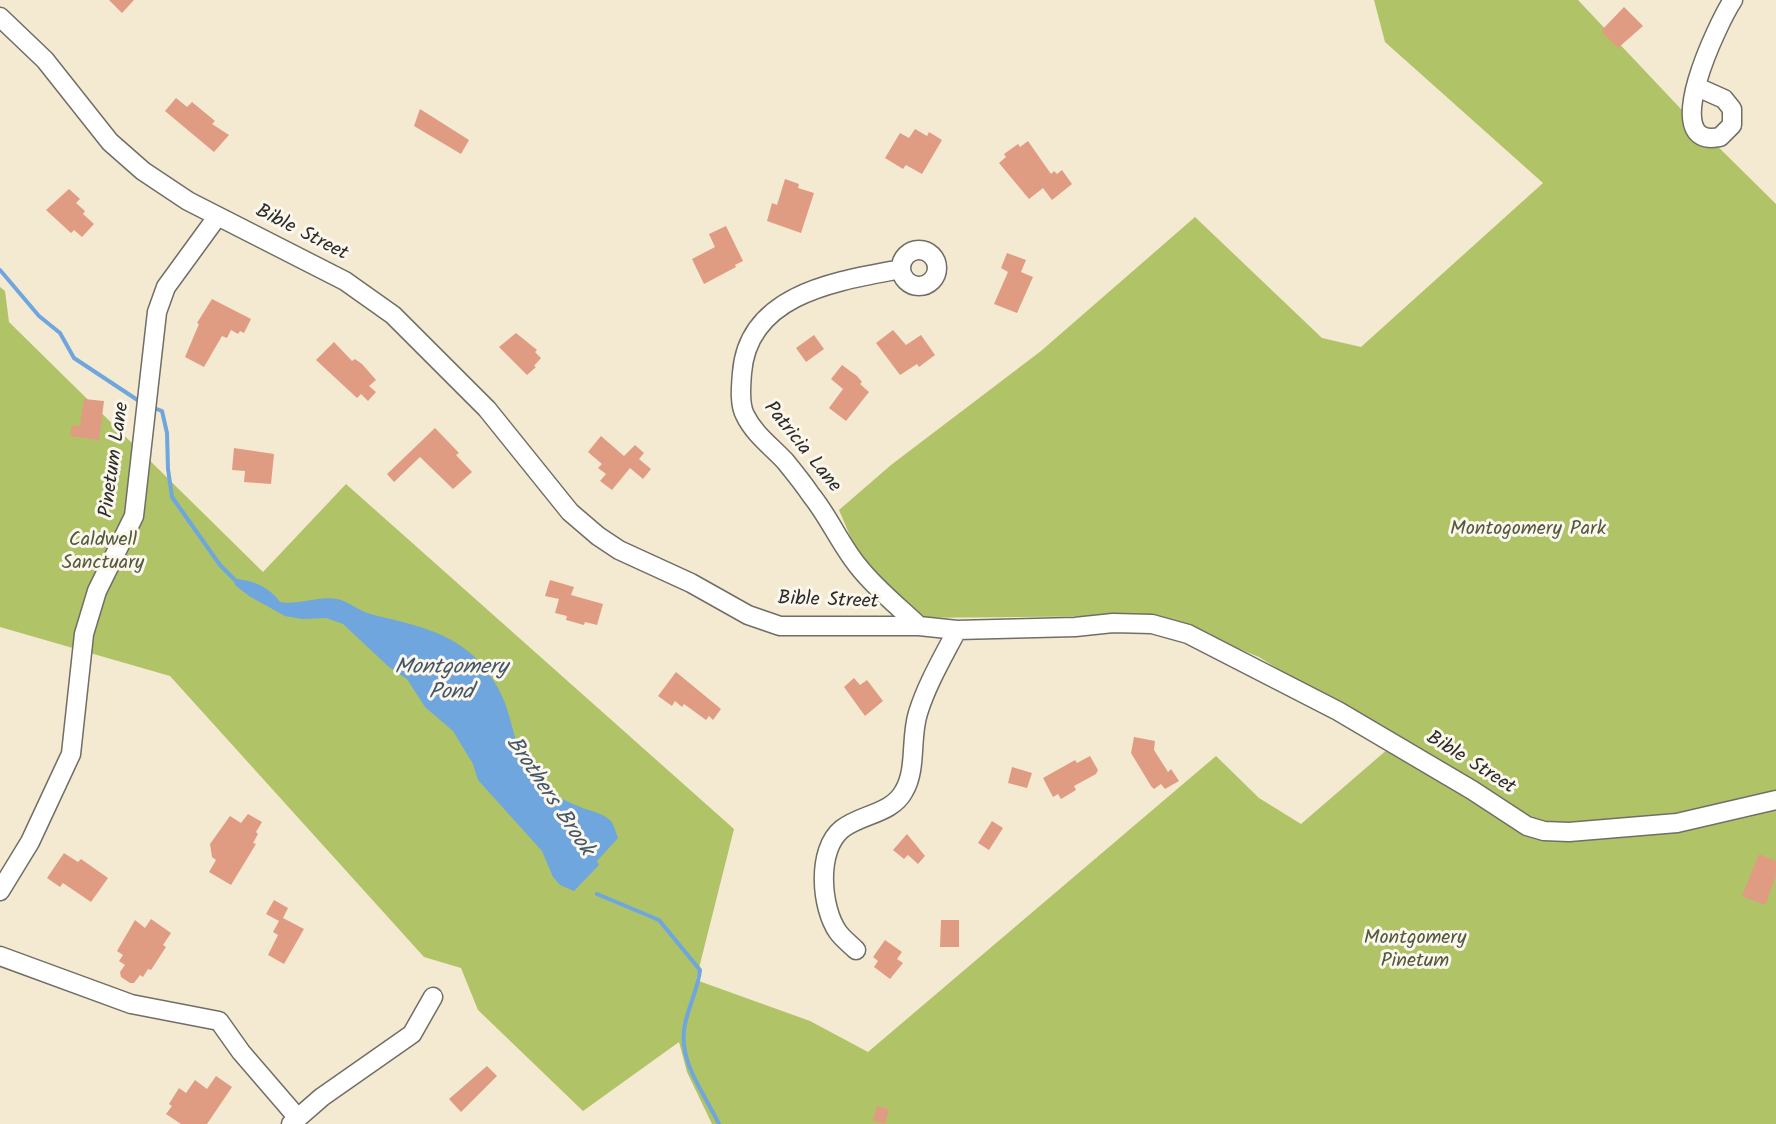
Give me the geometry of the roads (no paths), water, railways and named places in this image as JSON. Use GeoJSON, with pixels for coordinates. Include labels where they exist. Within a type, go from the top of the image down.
{"type":"FeatureCollection","features":[{"type":"Feature","properties":{"kind":"street"},"geometry":{"type":"LineString","coordinates":[[1697,87],[1717,27],[1733,0]]}},
{"type":"Feature","properties":{"kind":"street","name":"Bible Street"},"geometry":{"type":"LineString","coordinates":[[0,17],[45,60],[101,131],[124,155],[158,182],[217,217],[321,268],[386,309],[487,409],[570,512],[598,536],[619,550],[691,583],[748,615],[772,624],[797,627],[919,626],[957,630],[1152,624],[1188,634],[1325,703],[1399,745],[1527,826],[1544,831],[1569,832],[1677,823],[1776,800]]}},
{"type":"Feature","properties":{"kind":"street","name":"Pinetum Lane"},"geometry":{"type":"LineString","coordinates":[[0,891],[30,842],[71,754],[84,634],[97,591],[134,516],[157,312],[166,287],[217,217]]}},
{"type":"Feature","properties":{"kind":"street","name":"Patricia Lane"},"geometry":{"type":"LineString","coordinates":[[901,269],[822,286],[803,292],[781,306],[757,331],[743,356],[741,387],[743,413],[756,433],[786,462],[820,506],[858,566],[919,626]]}},
{"type":"Feature","properties":{"kind":"street"},"geometry":{"type":"LineString","coordinates":[[856,950],[838,932],[828,912],[826,859],[831,844],[842,829],[891,806],[904,793],[910,775],[912,739],[918,713],[957,630]]}},
{"type":"Feature","properties":{"kind":"street"},"geometry":{"type":"LineString","coordinates":[[0,956],[131,1004],[219,1021],[294,1120],[412,1034],[433,997]]}},
{"type":"Feature","properties":{"kind":"water","name":"Montgomery Pond"},"geometry":{"type":"Polygon","coordinates":[[[234,579],[260,585],[280,602],[325,598],[341,600],[369,614],[430,630],[462,646],[488,672],[499,690],[523,760],[536,780],[556,795],[612,823],[618,838],[597,861],[599,865],[574,891],[560,885],[553,877],[542,851],[478,780],[473,764],[453,731],[425,707],[407,679],[389,667],[343,624],[326,618],[285,616],[249,596],[235,585],[234,579]]]}},
{"type":"Feature","properties":{"kind":"waterway","name":"Brothers Brook"},"geometry":{"type":"LineString","coordinates":[[0,270],[39,316],[60,333],[74,358],[142,403]]}},
{"type":"Feature","properties":{"kind":"waterway","name":"Brothers Brook"},"geometry":{"type":"LineString","coordinates":[[154,408],[162,411],[167,433],[172,497],[220,565],[237,582]]}},
{"type":"Feature","properties":{"kind":"waterway","name":"Brothers Brook"},"geometry":{"type":"LineString","coordinates":[[597,894],[659,920],[700,970],[685,1024],[685,1051],[693,1076],[719,1124]]}},
{"type":"Feature","properties":{"kind":"park label","name":"Montogomery Park"},"geometry":{"type":"Point","coordinates":[1528,531]}},
{"type":"Feature","properties":{"kind":"park label","name":"Caldwell Sanctuary"},"geometry":{"type":"Point","coordinates":[103,554]}},
{"type":"Feature","properties":{"kind":"park label","name":"Montgomery Pinetum"},"geometry":{"type":"Point","coordinates":[1415,952]}}]}
